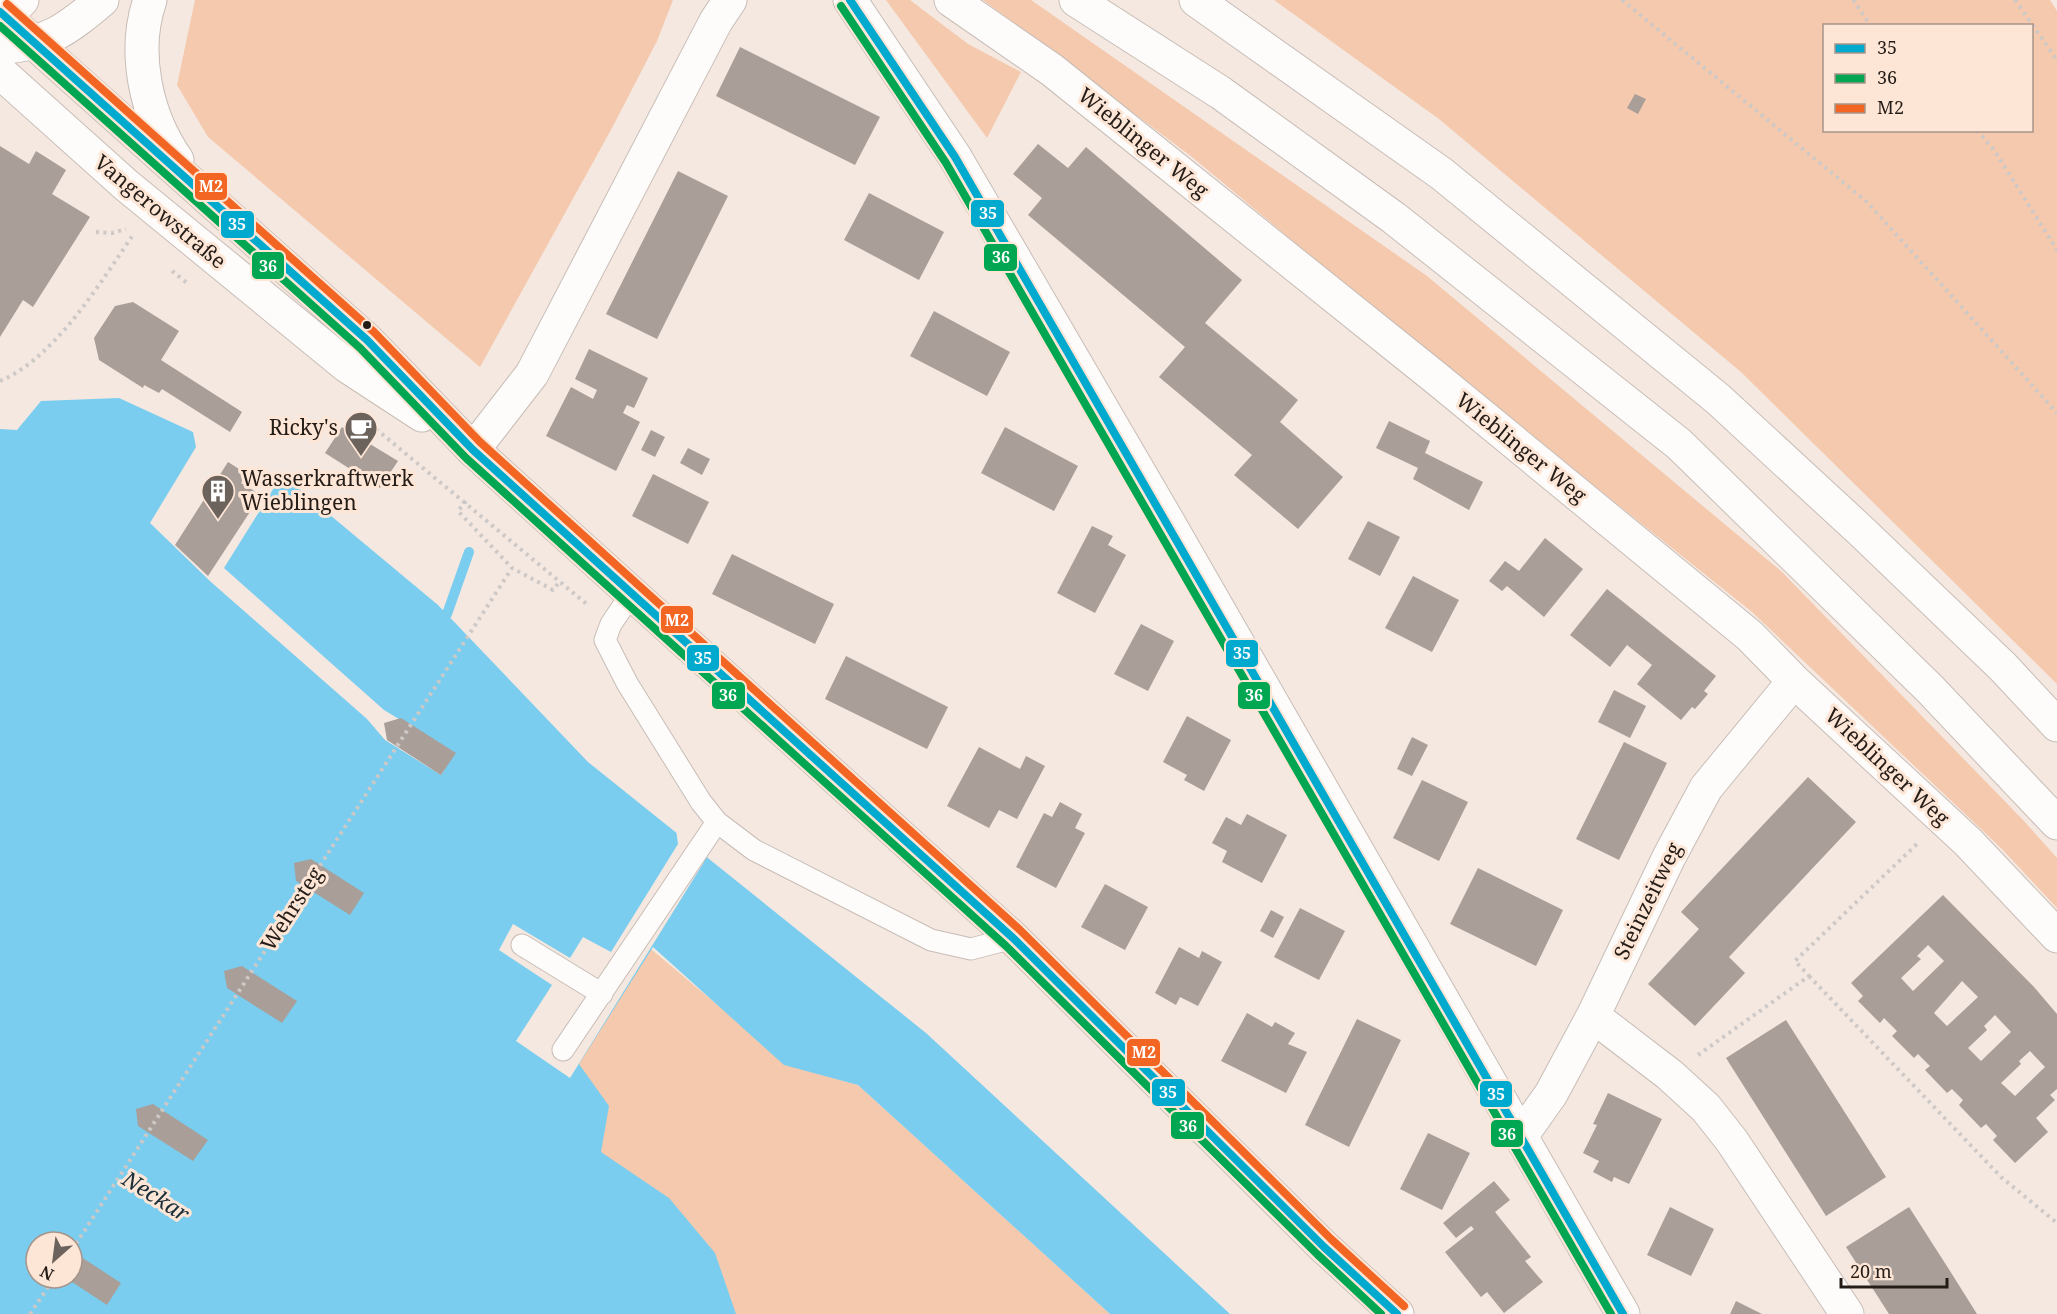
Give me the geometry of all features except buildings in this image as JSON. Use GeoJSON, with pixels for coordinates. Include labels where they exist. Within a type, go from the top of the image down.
{"type":"FeatureCollection","features":[{"type":"Feature","properties":{"kind":"main road"},"geometry":{"type":"LineString","coordinates":[[6,20],[36,43],[58,34],[102,0]]}},
{"type":"Feature","properties":{"kind":"main road"},"geometry":{"type":"LineString","coordinates":[[150,0],[143,36],[143,67],[148,96],[157,125],[171,152],[188,176],[209,197]]}},
{"type":"Feature","properties":{"kind":"main road"},"geometry":{"type":"LineString","coordinates":[[473,450],[532,374],[716,21],[730,0]]}},
{"type":"Feature","properties":{"kind":"main road"},"geometry":{"type":"LineString","coordinates":[[850,0],[955,157],[1522,1135],[1623,1314]]}},
{"type":"Feature","properties":{"kind":"main road","name":"Wieblinger Weg"},"geometry":{"type":"LineString","coordinates":[[951,0],[1052,70],[1436,378],[1750,636],[1794,681],[1943,819],[2057,936]]}},
{"type":"Feature","properties":{"kind":"main road"},"geometry":{"type":"LineString","coordinates":[[1076,0],[1221,93],[1394,218],[1679,444],[1930,689],[2057,823]]}},
{"type":"Feature","properties":{"kind":"main road"},"geometry":{"type":"LineString","coordinates":[[1196,0],[1442,174],[1718,399],[2003,667],[2057,725]]}},
{"type":"Feature","properties":{"kind":"main road","name":"Vangerowstraße"},"geometry":{"type":"LineString","coordinates":[[36,43],[98,102],[209,197],[367,340],[473,450],[1013,938],[1324,1247],[1397,1314]]}},
{"type":"Feature","properties":{"kind":"main road","name":"Vangerowstraße"},"geometry":{"type":"LineString","coordinates":[[0,72],[126,185],[347,366],[473,450]]}},
{"type":"Feature","properties":{"kind":"main road","name":"Steinzeitweg"},"geometry":{"type":"LineString","coordinates":[[1522,1135],[1551,1094],[1593,1016],[1669,857],[1706,788],[1794,681]]}},
{"type":"Feature","properties":{"kind":"main road"},"geometry":{"type":"LineString","coordinates":[[1593,1016],[1670,1075],[1706,1108],[1732,1141],[1847,1314]]}},
{"type":"Feature","properties":{"kind":"lane"},"geometry":{"type":"LineString","coordinates":[[632,593],[611,624],[605,640],[627,683],[700,802],[717,822],[754,850],[931,940],[971,949],[1013,938]]}},
{"type":"Feature","properties":{"kind":"lane"},"geometry":{"type":"LineString","coordinates":[[563,1050],[717,822]]}},
{"type":"Feature","properties":{"kind":"lane"},"geometry":{"type":"LineString","coordinates":[[522,945],[602,994]]}},
{"type":"Feature","properties":{"kind":"path"},"geometry":{"type":"LineString","coordinates":[[1622,0],[1867,202],[2057,413]]}},
{"type":"Feature","properties":{"kind":"path"},"geometry":{"type":"LineString","coordinates":[[1853,0],[1869,24]]}},
{"type":"Feature","properties":{"kind":"path"},"geometry":{"type":"LineString","coordinates":[[2015,0],[2032,24]]}},
{"type":"Feature","properties":{"kind":"path"},"geometry":{"type":"LineString","coordinates":[[2033,26],[2057,60]]}},
{"type":"Feature","properties":{"kind":"path"},"geometry":{"type":"LineString","coordinates":[[1979,132],[1994,150],[2057,250]]}},
{"type":"Feature","properties":{"kind":"path"},"geometry":{"type":"LineString","coordinates":[[96,232],[112,233],[131,227]]}},
{"type":"Feature","properties":{"kind":"path"},"geometry":{"type":"LineString","coordinates":[[0,381],[19,373],[74,317],[135,232]]}},
{"type":"Feature","properties":{"kind":"path"},"geometry":{"type":"LineString","coordinates":[[170,266],[175,274],[193,288]]}},
{"type":"Feature","properties":{"kind":"path"},"geometry":{"type":"LineString","coordinates":[[372,426],[466,501],[611,624]]}},
{"type":"Feature","properties":{"kind":"path"},"geometry":{"type":"LineString","coordinates":[[466,501],[458,511],[512,568],[554,590],[560,581]]}},
{"type":"Feature","properties":{"kind":"path","name":"Wehrsteg"},"geometry":{"type":"LineString","coordinates":[[84,1231],[512,568]]}},
{"type":"Feature","properties":{"kind":"path"},"geometry":{"type":"LineString","coordinates":[[1943,819],[1795,961],[2001,1177],[2057,1223]]}},
{"type":"Feature","properties":{"kind":"path"},"geometry":{"type":"LineString","coordinates":[[1670,1075],[1809,976]]}},
{"type":"Feature","properties":{"kind":"path"},"geometry":{"type":"LineString","coordinates":[[30,1314],[46,1290]]}},
{"type":"Feature","properties":{"kind":"shaded area"},"geometry":{"type":"Polygon","coordinates":[[[195,0],[673,0],[657,41],[612,128],[480,367],[208,137],[177,85],[195,0]]]}},
{"type":"Feature","properties":{"kind":"shaded area"},"geometry":{"type":"Polygon","coordinates":[[[886,0],[910,0],[968,44],[1021,72],[987,138],[886,0]]]}},
{"type":"Feature","properties":{"kind":"shaded area"},"geometry":{"type":"Polygon","coordinates":[[[983,0],[1031,0],[1427,276],[1782,572],[2024,821],[2057,858],[2057,908],[2001,848],[1752,612],[1407,336],[1192,157],[983,0]]]}},
{"type":"Feature","properties":{"kind":"shaded area"},"geometry":{"type":"Polygon","coordinates":[[[1274,0],[2050,0],[2057,11],[2057,684],[1741,372],[1439,119],[1274,0]]]}},
{"type":"Feature","properties":{"kind":"shaded area"},"geometry":{"type":"Polygon","coordinates":[[[431,764],[790,1066],[858,1085],[1110,1314],[80,1314],[431,764]]]}},
{"type":"Feature","properties":{"kind":"water","name":"Neckar"},"geometry":{"type":"Polygon","coordinates":[[[119,398],[193,432],[196,447],[150,523],[211,582],[367,719],[385,740],[441,775],[455,753],[384,710],[224,568],[282,475],[438,605],[588,762],[926,1033],[1230,1314],[1110,1314],[858,1085],[784,1065],[653,947],[579,1064],[609,1106],[601,1152],[669,1198],[715,1253],[736,1314],[0,1314],[0,429],[17,430],[41,401],[119,398]]]}},
{"type":"Feature","properties":{"kind":"pier"},"geometry":{"type":"Polygon","coordinates":[[[676,829],[696,845],[704,862],[570,1078],[516,1041],[552,985],[499,950],[513,924],[570,958],[583,937],[611,952],[678,844],[676,829]]]}},
{"type":"Feature","properties":{"kind":"waterway"},"geometry":{"type":"LineString","coordinates":[[447,614],[469,552]]}},
{"type":"Feature","properties":{"kind":"transit line","name":"35"},"geometry":{"type":"LineString","coordinates":[[850,0],[955,157],[1623,1314]]}},
{"type":"Feature","properties":{"kind":"transit line","name":"M2"},"geometry":{"type":"LineString","coordinates":[[7,4],[374,332],[480,442],[1020,930],[1331,1239],[1404,1306]]}},
{"type":"Feature","properties":{"kind":"transit line","name":"36"},"geometry":{"type":"LineString","coordinates":[[841,6],[946,163],[1611,1314]]}},
{"type":"Feature","properties":{"kind":"transit line","name":"35"},"geometry":{"type":"LineString","coordinates":[[0,12],[367,340],[473,450],[1013,938],[1324,1247],[1397,1314]]}},
{"type":"Feature","properties":{"kind":"transit line","name":"36"},"geometry":{"type":"LineString","coordinates":[[0,26],[360,348],[466,458],[1006,946],[1317,1254],[1381,1314]]}},
{"type":"Feature","properties":{"kind":"place","name":"Ricky's"},"geometry":{"type":"Point","coordinates":[361,457]}},
{"type":"Feature","properties":{"kind":"place","name":"Wasserkraftwerk Wieblingen"},"geometry":{"type":"Point","coordinates":[218,520]}}]}
